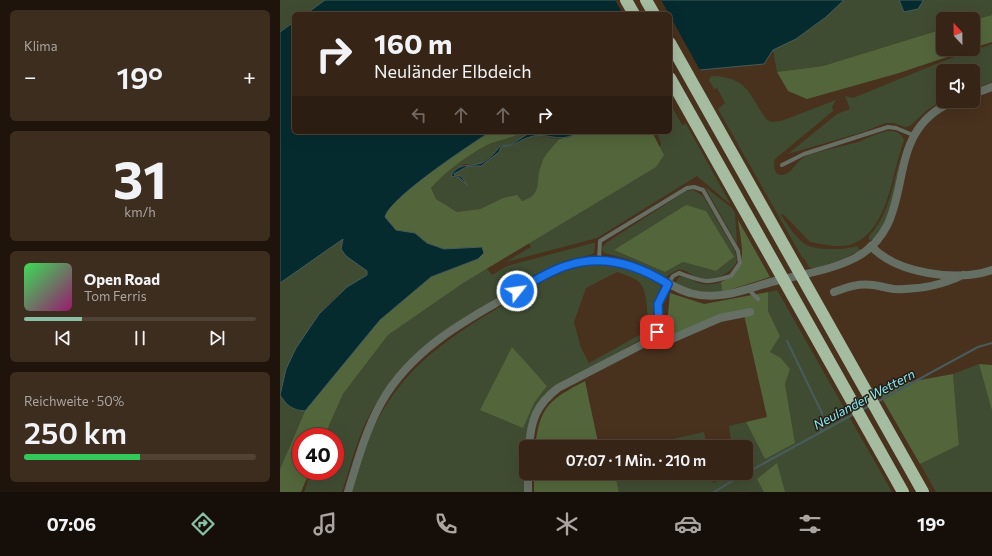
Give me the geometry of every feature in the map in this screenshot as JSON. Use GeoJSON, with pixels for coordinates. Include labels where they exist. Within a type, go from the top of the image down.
{"type":"FeatureCollection","features":[{"type":"Feature","properties":{"kind":"highway"},"geometry":{"type":"LineString","coordinates":[[626,0],[633,12]]}},
{"type":"Feature","properties":{"kind":"highway"},"geometry":{"type":"LineString","coordinates":[[646,0],[653,12]]}},
{"type":"Feature","properties":{"kind":"highway"},"geometry":{"type":"LineString","coordinates":[[672,46],[923,492]]}},
{"type":"Feature","properties":{"kind":"highway"},"geometry":{"type":"LineString","coordinates":[[672,82],[780,280],[903,492]]}},
{"type":"Feature","properties":{"kind":"street"},"geometry":{"type":"LineString","coordinates":[[980,91],[992,87]]}},
{"type":"Feature","properties":{"kind":"street"},"geometry":{"type":"LineString","coordinates":[[348,492],[367,433],[381,403],[396,379],[416,357],[444,335],[483,310],[568,265],[599,261],[632,266],[678,289],[703,296],[748,290],[842,263],[857,256],[871,246],[887,226],[893,214],[905,156],[913,135],[930,116],[943,108]]}},
{"type":"Feature","properties":{"kind":"street"},"geometry":{"type":"LineString","coordinates":[[871,246],[885,259],[901,266],[946,275],[980,274],[992,270]]}},
{"type":"Feature","properties":{"kind":"street"},"geometry":{"type":"LineString","coordinates":[[834,292],[852,285],[873,285],[891,289],[920,288],[948,282],[963,275]]}},
{"type":"Feature","properties":{"kind":"street"},"geometry":{"type":"LineString","coordinates":[[530,440],[536,411],[548,396],[558,388],[655,336],[659,324],[658,304],[668,284]]}},
{"type":"Feature","properties":{"kind":"street"},"geometry":{"type":"LineString","coordinates":[[655,336],[660,340],[666,341],[720,318],[750,312]]}},
{"type":"Feature","properties":{"kind":"street"},"geometry":{"type":"LineString","coordinates":[[528,480],[528,492]]}},
{"type":"Feature","properties":{"kind":"lane"},"geometry":{"type":"LineString","coordinates":[[782,166],[804,154],[888,127],[896,128],[913,135]]}},
{"type":"Feature","properties":{"kind":"lane"},"geometry":{"type":"LineString","coordinates":[[599,261],[600,241],[687,188],[694,186],[703,190],[738,251],[740,263],[731,276],[715,281],[701,282],[679,273],[673,276],[668,284]]}},
{"type":"Feature","properties":{"kind":"lane"},"geometry":{"type":"LineString","coordinates":[[748,290],[758,300]]}},
{"type":"Feature","properties":{"kind":"green space"},"geometry":{"type":"Polygon","coordinates":[[[280,0],[325,0],[309,12],[292,12],[292,23],[280,32],[280,0]]]}},
{"type":"Feature","properties":{"kind":"green space"},"geometry":{"type":"Polygon","coordinates":[[[844,0],[899,0],[904,12],[918,8],[923,0],[992,0],[992,15],[980,18],[980,12],[936,12],[936,31],[823,66],[777,72],[773,50],[793,40],[827,15],[844,0]]]}},
{"type":"Feature","properties":{"kind":"green space"},"geometry":{"type":"Polygon","coordinates":[[[992,15],[992,42],[980,46],[980,18],[992,15]]]}},
{"type":"Feature","properties":{"kind":"green space"},"geometry":{"type":"Polygon","coordinates":[[[936,31],[936,56],[950,56],[899,73],[807,99],[788,91],[777,72],[823,66],[936,31]]]}},
{"type":"Feature","properties":{"kind":"green space"},"geometry":{"type":"Polygon","coordinates":[[[992,44],[992,82],[980,86],[980,64],[936,64],[958,56],[980,56],[980,48],[992,44]]]}},
{"type":"Feature","properties":{"kind":"green space"},"geometry":{"type":"Polygon","coordinates":[[[936,64],[936,105],[926,111],[910,126],[905,127],[894,123],[885,123],[866,131],[788,154],[837,114],[850,109],[845,96],[853,98],[936,64]]]}},
{"type":"Feature","properties":{"kind":"green space"},"geometry":{"type":"Polygon","coordinates":[[[711,76],[724,77],[740,84],[751,95],[767,120],[772,122],[781,121],[836,100],[832,107],[833,111],[775,159],[775,170],[780,175],[789,172],[804,157],[824,150],[858,142],[887,131],[893,131],[901,135],[904,141],[887,201],[881,216],[873,229],[862,239],[844,246],[810,242],[783,214],[781,215],[805,244],[823,249],[857,246],[860,250],[845,258],[814,269],[809,267],[804,258],[803,259],[718,109],[725,103],[717,88],[714,89],[709,80],[711,76]]]}},
{"type":"Feature","properties":{"kind":"green space"},"geometry":{"type":"Polygon","coordinates":[[[672,107],[682,125],[686,124],[731,205],[697,176],[597,238],[506,262],[531,247],[526,238],[651,163],[661,144],[658,134],[672,134],[672,107]]]}},
{"type":"Feature","properties":{"kind":"green space"},"geometry":{"type":"Polygon","coordinates":[[[487,134],[518,134],[478,150],[449,170],[431,188],[436,199],[457,212],[480,209],[503,198],[517,195],[522,201],[529,198],[536,191],[539,171],[546,155],[559,139],[570,137],[575,134],[653,134],[664,155],[656,167],[463,283],[388,335],[343,394],[328,428],[298,428],[305,411],[380,320],[431,277],[478,259],[482,247],[444,249],[427,243],[415,233],[396,230],[385,217],[390,208],[400,198],[432,172],[487,134]]]}},
{"type":"Feature","properties":{"kind":"green space"},"geometry":{"type":"Polygon","coordinates":[[[518,134],[528,134],[510,145],[500,146],[497,151],[501,147],[509,146],[530,136],[559,139],[541,163],[536,193],[532,198],[522,201],[503,198],[480,209],[457,212],[436,199],[431,188],[449,170],[464,159],[490,144],[518,134]],[[496,152],[480,164],[464,164],[452,173],[453,178],[460,178],[466,184],[461,176],[455,176],[454,174],[468,166],[481,166],[496,152]]]}},
{"type":"Feature","properties":{"kind":"green space"},"geometry":{"type":"Polygon","coordinates":[[[900,158],[894,191],[887,217],[876,236],[869,241],[869,236],[876,228],[886,209],[900,158]]]}},
{"type":"Feature","properties":{"kind":"green space"},"geometry":{"type":"Polygon","coordinates":[[[705,187],[732,208],[735,213],[737,244],[705,187]]]}},
{"type":"Feature","properties":{"kind":"green space"},"geometry":{"type":"Polygon","coordinates":[[[693,190],[703,196],[735,251],[737,261],[727,273],[717,278],[705,280],[697,278],[687,271],[681,270],[664,277],[627,259],[604,253],[602,248],[606,243],[686,191],[693,190]],[[614,250],[665,272],[683,262],[716,271],[734,257],[614,250]]]}},
{"type":"Feature","properties":{"kind":"green space"},"geometry":{"type":"Polygon","coordinates":[[[686,205],[706,211],[734,257],[716,271],[683,262],[665,272],[614,250],[686,205]]]}},
{"type":"Feature","properties":{"kind":"green space"},"geometry":{"type":"Polygon","coordinates":[[[738,220],[770,277],[722,292],[721,282],[730,277],[737,270],[742,256],[738,220]]]}},
{"type":"Feature","properties":{"kind":"green space"},"geometry":{"type":"Polygon","coordinates":[[[343,238],[341,249],[346,256],[367,271],[367,275],[347,287],[319,314],[297,348],[297,411],[305,411],[298,428],[292,428],[292,441],[280,469],[280,283],[343,238]]]}},
{"type":"Feature","properties":{"kind":"green space"},"geometry":{"type":"Polygon","coordinates":[[[595,243],[594,253],[563,261],[537,273],[464,318],[412,358],[383,392],[371,412],[358,441],[342,492],[304,492],[308,480],[344,480],[344,428],[328,428],[343,394],[388,335],[485,266],[492,275],[507,266],[595,243]]]}},
{"type":"Feature","properties":{"kind":"green space"},"geometry":{"type":"Polygon","coordinates":[[[585,265],[605,265],[643,275],[661,286],[655,300],[652,329],[644,338],[624,349],[624,351],[549,392],[529,440],[519,440],[519,480],[525,480],[525,492],[352,492],[365,448],[376,422],[389,400],[420,364],[438,348],[480,319],[532,287],[563,272],[585,265]],[[617,272],[586,288],[574,322],[581,348],[589,363],[645,332],[647,307],[645,293],[640,283],[629,276],[617,272]],[[512,348],[534,403],[547,386],[512,348]]]}},
{"type":"Feature","properties":{"kind":"green space"},"geometry":{"type":"Polygon","coordinates":[[[679,277],[689,278],[701,284],[721,282],[722,292],[698,291],[675,284],[679,277]]]}},
{"type":"Feature","properties":{"kind":"green space"},"geometry":{"type":"Polygon","coordinates":[[[777,290],[892,492],[619,492],[616,480],[712,480],[713,483],[719,480],[753,480],[753,440],[731,440],[729,426],[746,422],[765,458],[795,443],[785,384],[790,369],[781,358],[770,352],[780,336],[768,311],[768,292],[777,290]]]}},
{"type":"Feature","properties":{"kind":"green space"},"geometry":{"type":"Polygon","coordinates":[[[768,292],[768,311],[780,336],[770,352],[781,358],[790,369],[785,384],[795,443],[765,459],[746,422],[767,417],[744,315],[707,323],[677,337],[667,325],[670,293],[704,304],[768,292]]]}},
{"type":"Feature","properties":{"kind":"green space"},"geometry":{"type":"Polygon","coordinates":[[[512,347],[547,386],[534,403],[523,428],[480,410],[512,347]]]}},
{"type":"Feature","properties":{"kind":"green space"},"geometry":{"type":"Polygon","coordinates":[[[979,364],[992,411],[992,492],[936,492],[920,464],[959,445],[953,374],[979,364]]]}},
{"type":"Feature","properties":{"kind":"green space"},"geometry":{"type":"Polygon","coordinates":[[[979,364],[992,365],[992,411],[979,364]]]}},
{"type":"Feature","properties":{"kind":"green space"},"geometry":{"type":"Polygon","coordinates":[[[953,374],[959,445],[920,464],[876,388],[953,374]]]}},
{"type":"Feature","properties":{"kind":"green space"},"geometry":{"type":"Polygon","coordinates":[[[585,381],[598,440],[536,440],[540,422],[548,406],[563,394],[585,381]]]}},
{"type":"Feature","properties":{"kind":"green space"},"geometry":{"type":"Polygon","coordinates":[[[704,432],[706,440],[669,440],[704,432]]]}},
{"type":"Feature","properties":{"kind":"green space"},"geometry":{"type":"Polygon","coordinates":[[[292,441],[292,480],[306,480],[301,492],[280,492],[280,469],[292,441]]]}},
{"type":"Feature","properties":{"kind":"green space"},"geometry":{"type":"Polygon","coordinates":[[[777,463],[785,492],[764,492],[757,479],[777,463]]]}},
{"type":"Feature","properties":{"kind":"green space"},"geometry":{"type":"Polygon","coordinates":[[[534,480],[616,480],[619,492],[534,492],[534,480]]]}},
{"type":"Feature","properties":{"kind":"water"},"geometry":{"type":"Polygon","coordinates":[[[325,0],[844,0],[826,17],[796,39],[773,50],[764,64],[700,70],[683,75],[672,83],[672,12],[309,12],[325,0]]]}},
{"type":"Feature","properties":{"kind":"water"},"geometry":{"type":"Polygon","coordinates":[[[899,0],[923,1],[918,9],[904,12],[899,0]]]}},
{"type":"Feature","properties":{"kind":"water"},"geometry":{"type":"Polygon","coordinates":[[[292,23],[292,134],[487,134],[415,185],[390,208],[385,217],[396,230],[415,233],[427,243],[444,249],[482,247],[484,253],[478,259],[431,277],[380,320],[305,411],[290,407],[280,395],[286,369],[296,348],[319,314],[347,287],[367,275],[367,271],[346,256],[341,249],[343,239],[280,283],[280,32],[292,23]]]}},
{"type":"Feature","properties":{"kind":"water"},"geometry":{"type":"Polygon","coordinates":[[[528,134],[574,134],[559,138],[536,136],[526,138],[509,146],[501,147],[499,152],[481,166],[468,166],[454,174],[455,176],[461,176],[468,186],[460,178],[451,176],[459,167],[484,162],[500,146],[510,145],[528,134]]]}},
{"type":"Feature","properties":{"kind":"pier"},"geometry":{"type":"Polygon","coordinates":[[[615,0],[661,0],[668,12],[622,12],[615,0]]]}},
{"type":"Feature","properties":{"kind":"pier"},"geometry":{"type":"Polygon","coordinates":[[[672,20],[701,72],[684,77],[672,86],[672,20]]]}},
{"type":"Feature","properties":{"kind":"waterway"},"geometry":{"type":"LineString","coordinates":[[787,341],[822,413],[821,431]]}},
{"type":"Feature","properties":{"kind":"waterway","name":"Neulander Wettern"},"geometry":{"type":"LineString","coordinates":[[877,402],[978,347],[992,343]]}},
{"type":"Feature","properties":{"kind":"waterway","name":"Neulander Wettern"},"geometry":{"type":"LineString","coordinates":[[861,410],[870,406]]}},
{"type":"Feature","properties":{"kind":"waterway","name":"Neulander Wettern"},"geometry":{"type":"LineString","coordinates":[[753,469],[854,414]]}},
{"type":"Feature","properties":{"kind":"waterway","name":"Neulander Wettern"},"geometry":{"type":"LineString","coordinates":[[714,492],[734,480]]}},
{"type":"Feature","properties":{"kind":"route"},"geometry":{"type":"LineString","coordinates":[[517,291],[554,271],[568,265],[584,261],[617,262],[632,266],[668,284],[659,300],[657,308],[659,324],[657,332]]}}]}
